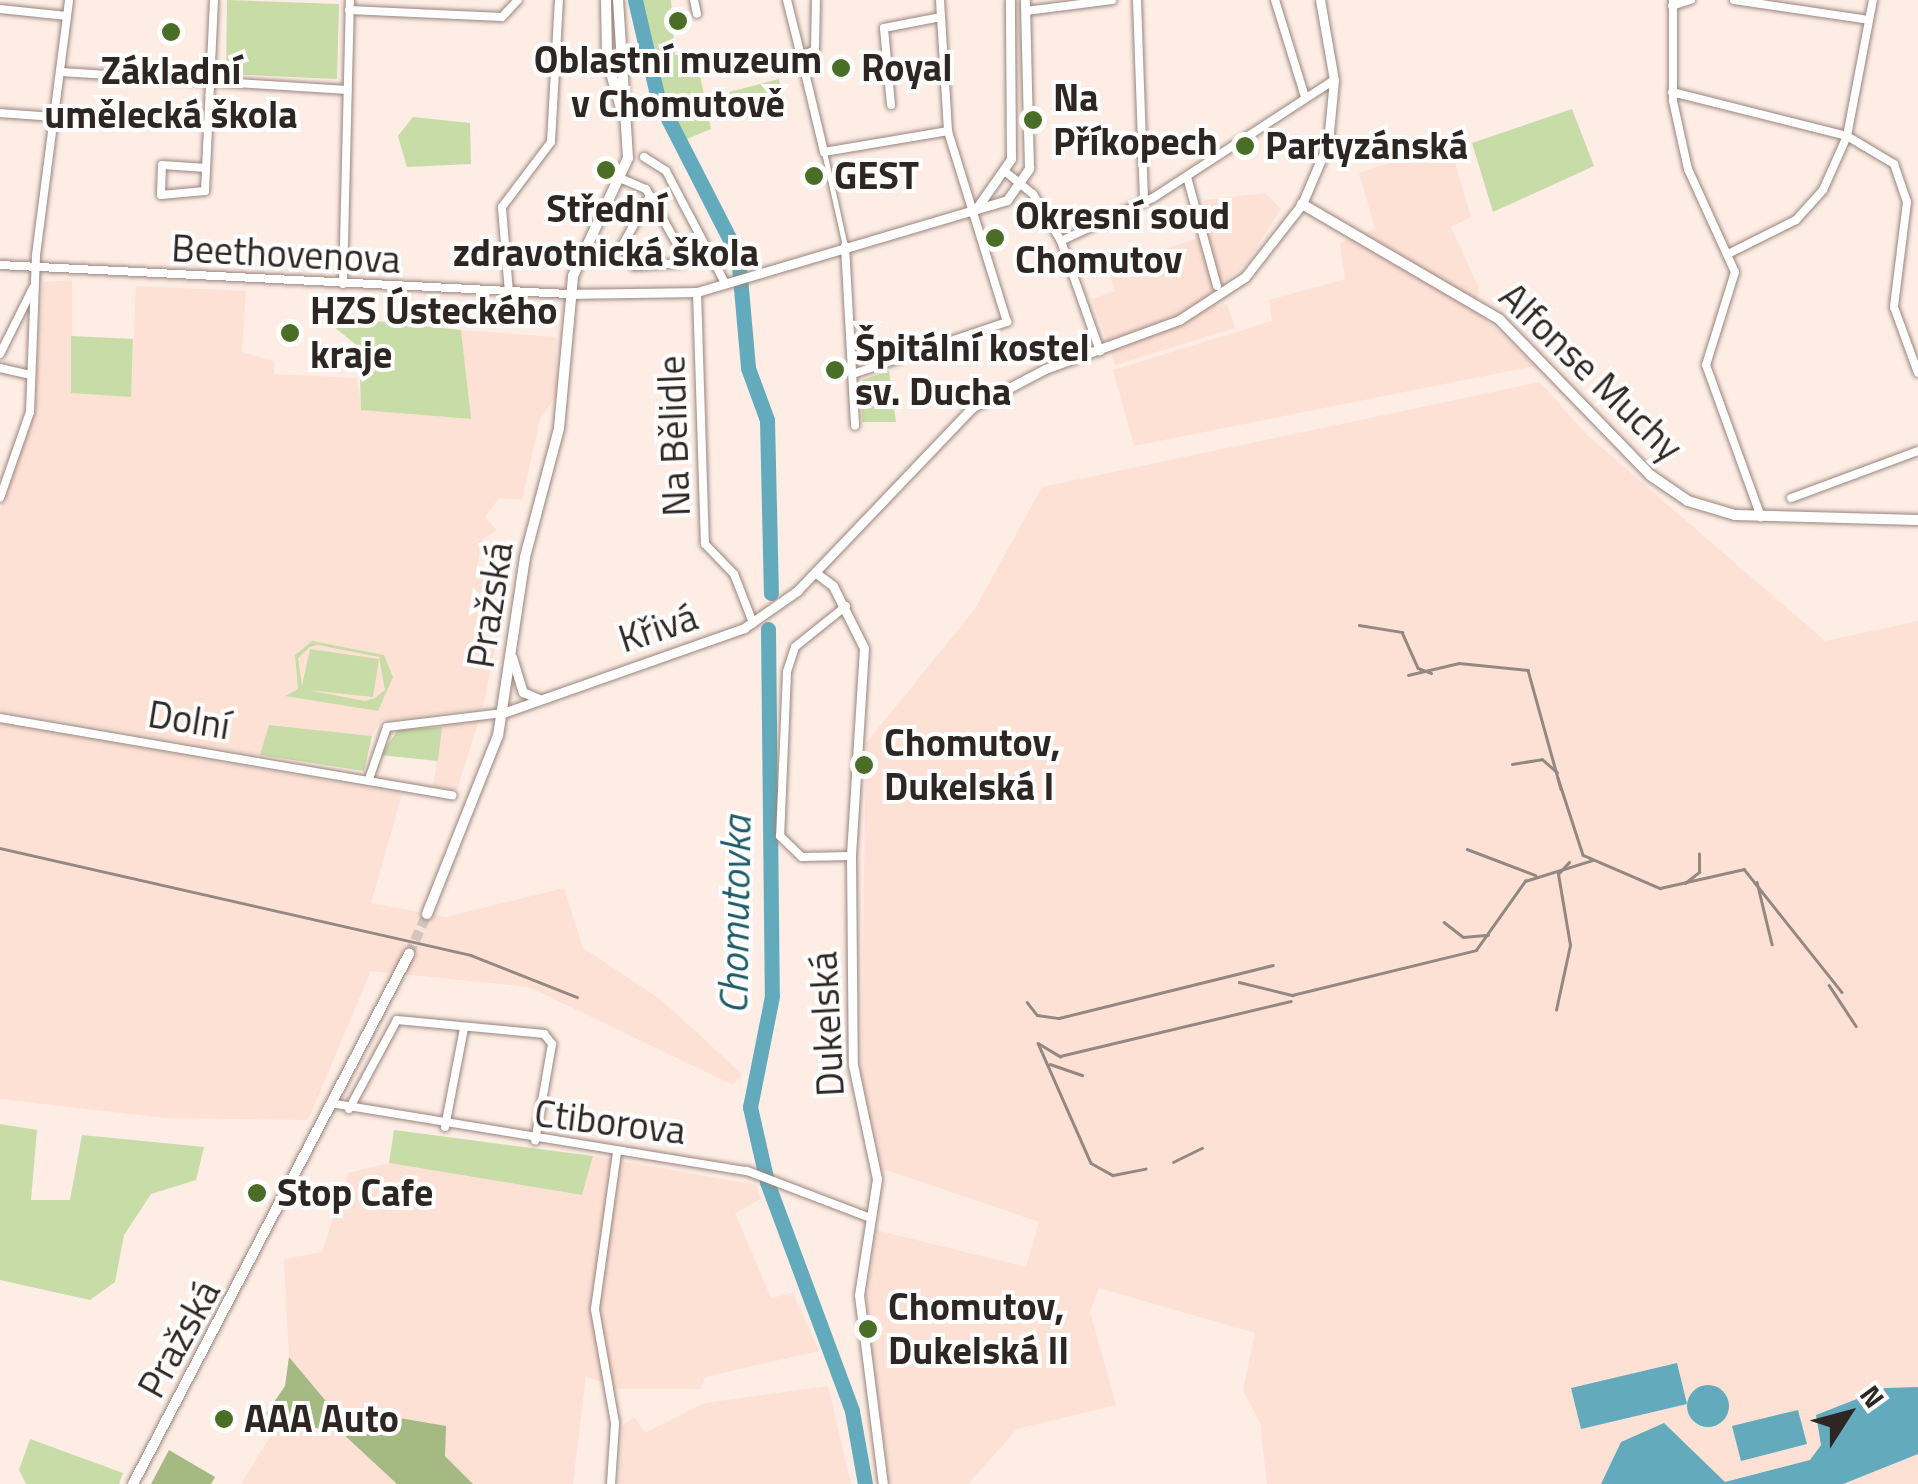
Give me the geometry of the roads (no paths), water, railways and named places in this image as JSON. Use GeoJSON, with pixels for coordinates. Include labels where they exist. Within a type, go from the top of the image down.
{"type":"FeatureCollection","features":[{"type":"Feature","properties":{"kind":"main road"},"geometry":{"type":"LineString","coordinates":[[606,0],[606,59],[629,142]]}},
{"type":"Feature","properties":{"kind":"main road"},"geometry":{"type":"LineString","coordinates":[[568,294],[622,180],[629,142],[618,0]]}},
{"type":"Feature","properties":{"kind":"main road","name":"Alfonse Muchy"},"geometry":{"type":"LineString","coordinates":[[1302,204],[1499,319],[1674,493],[1761,517],[1918,520]]}},
{"type":"Feature","properties":{"kind":"main road","name":"Pražská"},"geometry":{"type":"LineString","coordinates":[[428,914],[477,804],[503,713],[525,557],[559,428],[568,294]]}},
{"type":"Feature","properties":{"kind":"main road","name":"Pražská"},"geometry":{"type":"LineString","coordinates":[[133,1484],[336,1104],[409,954]]}},
{"type":"Feature","properties":{"kind":"street"},"geometry":{"type":"LineString","coordinates":[[0,498],[30,412],[35,268],[69,0]]}},
{"type":"Feature","properties":{"kind":"street"},"geometry":{"type":"LineString","coordinates":[[206,168],[162,165],[161,195],[200,196],[206,168],[214,0]]}},
{"type":"Feature","properties":{"kind":"street"},"geometry":{"type":"LineString","coordinates":[[343,284],[350,5],[502,17],[518,0]]}},
{"type":"Feature","properties":{"kind":"street"},"geometry":{"type":"LineString","coordinates":[[509,292],[512,232],[502,207],[551,142],[560,0]]}},
{"type":"Feature","properties":{"kind":"street"},"geometry":{"type":"LineString","coordinates":[[694,0],[696,14]]}},
{"type":"Feature","properties":{"kind":"street"},"geometry":{"type":"LineString","coordinates":[[787,0],[845,246],[855,426]]}},
{"type":"Feature","properties":{"kind":"street"},"geometry":{"type":"LineString","coordinates":[[802,56],[815,50],[816,0]]}},
{"type":"Feature","properties":{"kind":"street"},"geometry":{"type":"LineString","coordinates":[[853,374],[1007,322],[948,131],[940,0]]}},
{"type":"Feature","properties":{"kind":"street"},"geometry":{"type":"LineString","coordinates":[[974,210],[1006,173],[1010,0]]}},
{"type":"Feature","properties":{"kind":"street"},"geometry":{"type":"LineString","coordinates":[[1024,185],[1026,6],[1112,0]]}},
{"type":"Feature","properties":{"kind":"street"},"geometry":{"type":"LineString","coordinates":[[1137,0],[1144,202]]}},
{"type":"Feature","properties":{"kind":"street"},"geometry":{"type":"LineString","coordinates":[[1274,0],[1305,97]]}},
{"type":"Feature","properties":{"kind":"street","name":"Křivá"},"geometry":{"type":"LineString","coordinates":[[503,713],[753,622],[816,573],[947,427],[1017,382],[1100,351],[1222,295],[1302,204],[1328,143],[1334,80],[1320,0]]}},
{"type":"Feature","properties":{"kind":"street"},"geometry":{"type":"LineString","coordinates":[[1691,0],[1672,3],[1672,92],[1688,169],[1730,253],[1736,287],[1706,366],[1761,517]]}},
{"type":"Feature","properties":{"kind":"street"},"geometry":{"type":"LineString","coordinates":[[1734,0],[1869,20]]}},
{"type":"Feature","properties":{"kind":"street"},"geometry":{"type":"LineString","coordinates":[[1730,253],[1805,213],[1847,136],[1873,0]]}},
{"type":"Feature","properties":{"kind":"street"},"geometry":{"type":"LineString","coordinates":[[0,9],[67,16]]}},
{"type":"Feature","properties":{"kind":"street"},"geometry":{"type":"LineString","coordinates":[[890,105],[884,28],[941,16]]}},
{"type":"Feature","properties":{"kind":"street"},"geometry":{"type":"LineString","coordinates":[[61,72],[348,90]]}},
{"type":"Feature","properties":{"kind":"street"},"geometry":{"type":"LineString","coordinates":[[1060,241],[1187,177],[1334,80]]}},
{"type":"Feature","properties":{"kind":"street"},"geometry":{"type":"LineString","coordinates":[[1672,92],[1847,136],[1885,156],[1904,184],[1894,306],[1918,373]]}},
{"type":"Feature","properties":{"kind":"street"},"geometry":{"type":"LineString","coordinates":[[0,113],[54,117]]}},
{"type":"Feature","properties":{"kind":"street"},"geometry":{"type":"LineString","coordinates":[[824,152],[948,131]]}},
{"type":"Feature","properties":{"kind":"street"},"geometry":{"type":"LineString","coordinates":[[644,157],[666,171],[730,281]]}},
{"type":"Feature","properties":{"kind":"street"},"geometry":{"type":"LineString","coordinates":[[1006,173],[1024,185],[1060,241],[1100,351]]}},
{"type":"Feature","properties":{"kind":"street"},"geometry":{"type":"LineString","coordinates":[[1187,177],[1218,286]]}},
{"type":"Feature","properties":{"kind":"street"},"geometry":{"type":"LineString","coordinates":[[622,180],[650,196],[685,258],[682,263],[634,266],[622,246],[650,196]]}},
{"type":"Feature","properties":{"kind":"street"},"geometry":{"type":"LineString","coordinates":[[568,294],[697,292],[974,210],[1024,185]]}},
{"type":"Feature","properties":{"kind":"street","name":"Beethovenova"},"geometry":{"type":"LineString","coordinates":[[0,265],[568,294]]}},
{"type":"Feature","properties":{"kind":"street"},"geometry":{"type":"LineString","coordinates":[[0,354],[35,284]]}},
{"type":"Feature","properties":{"kind":"street","name":"Na Bělidle"},"geometry":{"type":"LineString","coordinates":[[697,292],[705,544],[734,574],[753,622]]}},
{"type":"Feature","properties":{"kind":"street"},"geometry":{"type":"LineString","coordinates":[[0,368],[31,375]]}},
{"type":"Feature","properties":{"kind":"street"},"geometry":{"type":"LineString","coordinates":[[1791,498],[1918,451]]}},
{"type":"Feature","properties":{"kind":"street","name":"Dukelská"},"geometry":{"type":"LineString","coordinates":[[816,573],[846,606],[864,648],[850,856],[853,1065],[877,1179],[859,1296],[883,1484]]}},
{"type":"Feature","properties":{"kind":"street"},"geometry":{"type":"LineString","coordinates":[[846,606],[794,647],[787,672],[780,836],[802,857],[850,856]]}},
{"type":"Feature","properties":{"kind":"street"},"geometry":{"type":"LineString","coordinates":[[512,657],[523,692],[539,699]]}},
{"type":"Feature","properties":{"kind":"street"},"geometry":{"type":"LineString","coordinates":[[368,780],[388,727],[503,713]]}},
{"type":"Feature","properties":{"kind":"street","name":"Dolní"},"geometry":{"type":"LineString","coordinates":[[0,718],[452,795]]}},
{"type":"Feature","properties":{"kind":"street"},"geometry":{"type":"LineString","coordinates":[[349,1109],[392,1022],[544,1034],[552,1044],[535,1141]]}},
{"type":"Feature","properties":{"kind":"street"},"geometry":{"type":"LineString","coordinates":[[445,1127],[464,1028]]}},
{"type":"Feature","properties":{"kind":"street","name":"Ctiborova"},"geometry":{"type":"LineString","coordinates":[[336,1104],[445,1127],[747,1171],[871,1218]]}},
{"type":"Feature","properties":{"kind":"street"},"geometry":{"type":"LineString","coordinates":[[611,1484],[614,1423],[594,1309],[617,1153]]}},
{"type":"Feature","properties":{"kind":"water"},"geometry":{"type":"Polygon","coordinates":[[[1677,1363],[1687,1404],[1581,1429],[1571,1388],[1677,1363]]]}},
{"type":"Feature","properties":{"kind":"water"},"geometry":{"type":"Polygon","coordinates":[[[1708,1385],[1723,1391],[1729,1406],[1723,1421],[1708,1427],[1693,1421],[1687,1406],[1693,1391],[1708,1385]]]}},
{"type":"Feature","properties":{"kind":"water"},"geometry":{"type":"Polygon","coordinates":[[[1918,1387],[1918,1454],[1843,1484],[1601,1484],[1621,1442],[1664,1423],[1725,1482],[1810,1460],[1821,1445],[1816,1415],[1885,1388],[1918,1387]]]}},
{"type":"Feature","properties":{"kind":"water"},"geometry":{"type":"Polygon","coordinates":[[[1798,1410],[1807,1444],[1741,1461],[1732,1426],[1798,1410]]]}},
{"type":"Feature","properties":{"kind":"waterway","name":"Chomutovka"},"geometry":{"type":"LineString","coordinates":[[635,0],[658,99],[738,255],[748,368],[767,420],[771,593]]}},
{"type":"Feature","properties":{"kind":"waterway","name":"Chomutovka"},"geometry":{"type":"LineString","coordinates":[[768,629],[772,996],[750,1107],[767,1182],[852,1411],[865,1484]]}},
{"type":"Feature","properties":{"kind":"tunnel"},"geometry":{"type":"LineString","coordinates":[[409,954],[427,914]]}},
{"type":"Feature","properties":{"kind":"railway"},"geometry":{"type":"LineString","coordinates":[[1359,625],[1402,632],[1418,668],[1431,673]]}},
{"type":"Feature","properties":{"kind":"railway"},"geometry":{"type":"LineString","coordinates":[[1408,675],[1459,663],[1528,670],[1561,789]]}},
{"type":"Feature","properties":{"kind":"railway"},"geometry":{"type":"LineString","coordinates":[[1512,764],[1542,759],[1557,772]]}},
{"type":"Feature","properties":{"kind":"railway"},"geometry":{"type":"LineString","coordinates":[[1558,778],[1583,855],[1660,888],[1744,869],[1842,992]]}},
{"type":"Feature","properties":{"kind":"railway"},"geometry":{"type":"LineString","coordinates":[[0,848],[471,955],[577,997]]}},
{"type":"Feature","properties":{"kind":"railway"},"geometry":{"type":"LineString","coordinates":[[1467,849],[1535,875]]}},
{"type":"Feature","properties":{"kind":"railway"},"geometry":{"type":"LineString","coordinates":[[1685,883],[1699,872],[1699,854]]}},
{"type":"Feature","properties":{"kind":"railway"},"geometry":{"type":"LineString","coordinates":[[1239,982],[1292,995],[1476,950],[1525,881],[1593,860]]}},
{"type":"Feature","properties":{"kind":"railway"},"geometry":{"type":"LineString","coordinates":[[1556,1010],[1570,945],[1558,874],[1569,862]]}},
{"type":"Feature","properties":{"kind":"railway"},"geometry":{"type":"LineString","coordinates":[[1757,882],[1772,944]]}},
{"type":"Feature","properties":{"kind":"railway"},"geometry":{"type":"LineString","coordinates":[[1444,922],[1463,937],[1488,935]]}},
{"type":"Feature","properties":{"kind":"railway"},"geometry":{"type":"LineString","coordinates":[[1027,1002],[1037,1015],[1059,1018],[1273,965]]}},
{"type":"Feature","properties":{"kind":"railway"},"geometry":{"type":"LineString","coordinates":[[1829,985],[1856,1026]]}},
{"type":"Feature","properties":{"kind":"railway"},"geometry":{"type":"LineString","coordinates":[[1038,1043],[1060,1056],[1291,1001]]}},
{"type":"Feature","properties":{"kind":"railway"},"geometry":{"type":"LineString","coordinates":[[1038,1043],[1091,1163],[1113,1175],[1145,1169]]}},
{"type":"Feature","properties":{"kind":"railway"},"geometry":{"type":"LineString","coordinates":[[1050,1064],[1082,1075]]}},
{"type":"Feature","properties":{"kind":"railway"},"geometry":{"type":"LineString","coordinates":[[1173,1162],[1202,1148]]}},
{"type":"Feature","properties":{"kind":"place","name":"Oblastní muzeum v Chomutově"},"geometry":{"type":"Point","coordinates":[678,21]}},
{"type":"Feature","properties":{"kind":"place","name":"Základní umělecká škola"},"geometry":{"type":"Point","coordinates":[171,32]}},
{"type":"Feature","properties":{"kind":"place","name":"Royal"},"geometry":{"type":"Point","coordinates":[841,68]}},
{"type":"Feature","properties":{"kind":"place","name":"Na Příkopech"},"geometry":{"type":"Point","coordinates":[1033,120]}},
{"type":"Feature","properties":{"kind":"place","name":"Partyzánská"},"geometry":{"type":"Point","coordinates":[1245,146]}},
{"type":"Feature","properties":{"kind":"place","name":"Střední zdravotnická škola"},"geometry":{"type":"Point","coordinates":[606,170]}},
{"type":"Feature","properties":{"kind":"place","name":"GEST"},"geometry":{"type":"Point","coordinates":[814,176]}},
{"type":"Feature","properties":{"kind":"place","name":"Okresní soud Chomutov"},"geometry":{"type":"Point","coordinates":[995,238]}},
{"type":"Feature","properties":{"kind":"place","name":"HZS Ústeckého kraje"},"geometry":{"type":"Point","coordinates":[290,333]}},
{"type":"Feature","properties":{"kind":"place","name":"Špitální kostel sv. Ducha"},"geometry":{"type":"Point","coordinates":[835,370]}},
{"type":"Feature","properties":{"kind":"place","name":"Chomutov, Dukelská I"},"geometry":{"type":"Point","coordinates":[864,765]}},
{"type":"Feature","properties":{"kind":"place","name":"Stop Cafe"},"geometry":{"type":"Point","coordinates":[257,1193]}},
{"type":"Feature","properties":{"kind":"place","name":"Chomutov, Dukelská II"},"geometry":{"type":"Point","coordinates":[868,1329]}},
{"type":"Feature","properties":{"kind":"place","name":"AAA Auto"},"geometry":{"type":"Point","coordinates":[224,1419]}}]}
